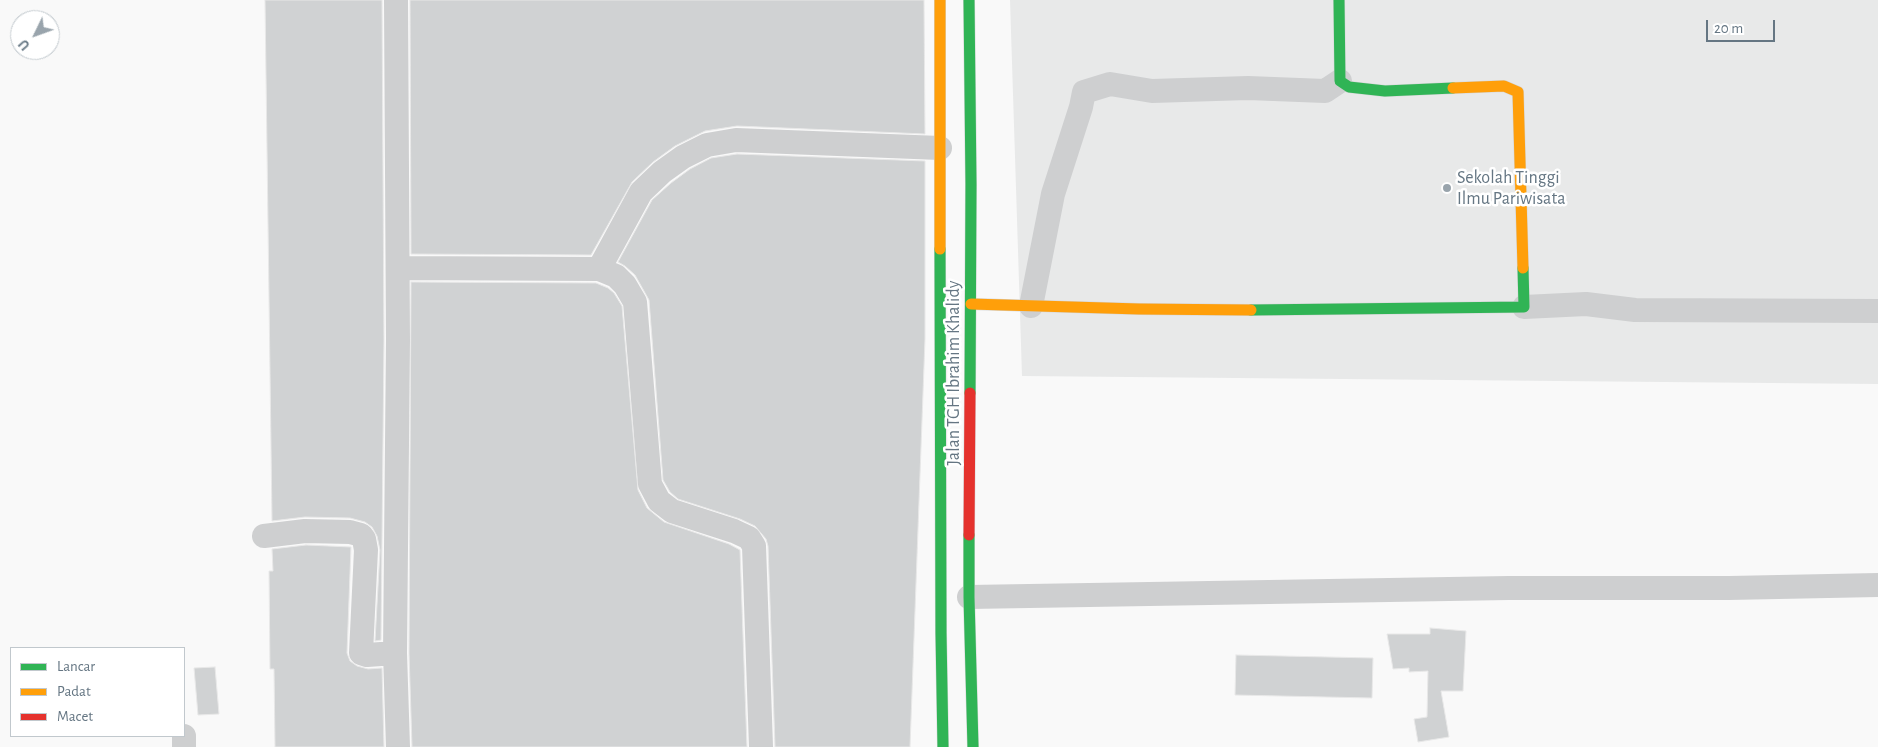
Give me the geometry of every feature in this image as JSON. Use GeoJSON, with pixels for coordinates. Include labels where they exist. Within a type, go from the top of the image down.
{"type":"FeatureCollection","features":[{"type":"Feature","properties":{"kind":"main road","name":"Jalan TGH Ibrahim Khalidy"},"geometry":{"type":"LineString","coordinates":[[940,0],[941,633],[943,747]]}},
{"type":"Feature","properties":{"kind":"main road","name":"Jalan TGH Ibrahim Khalidy"},"geometry":{"type":"LineString","coordinates":[[969,0],[971,304],[969,597],[973,747]]}},
{"type":"Feature","properties":{"kind":"main road"},"geometry":{"type":"LineString","coordinates":[[971,304],[1244,310],[1467,306],[1524,308],[1518,92],[1504,86],[1385,91],[1349,87],[1340,81],[1339,0]]}},
{"type":"Feature","properties":{"kind":"street"},"geometry":{"type":"LineString","coordinates":[[396,0],[398,268],[395,653],[398,747]]}},
{"type":"Feature","properties":{"kind":"street"},"geometry":{"type":"LineString","coordinates":[[1031,306],[1053,194],[1082,107],[1084,92],[1110,84],[1152,90],[1248,88],[1325,91],[1340,81]]}},
{"type":"Feature","properties":{"kind":"street"},"geometry":{"type":"LineString","coordinates":[[599,269],[642,192],[669,167],[683,157],[707,145],[736,140],[940,148]]}},
{"type":"Feature","properties":{"kind":"street"},"geometry":{"type":"LineString","coordinates":[[398,268],[599,269],[616,276],[625,285],[635,302],[650,484],[659,501],[672,511],[742,534],[754,546],[761,747]]}},
{"type":"Feature","properties":{"kind":"street"},"geometry":{"type":"LineString","coordinates":[[1524,308],[1586,304],[1645,310],[1878,311]]}},
{"type":"Feature","properties":{"kind":"street"},"geometry":{"type":"LineString","coordinates":[[264,536],[305,532],[350,532],[361,535],[364,539],[366,550],[361,653],[367,655],[395,653]]}},
{"type":"Feature","properties":{"kind":"street"},"geometry":{"type":"LineString","coordinates":[[969,597],[1499,588],[1729,588],[1878,585]]}},
{"type":"Feature","properties":{"kind":"shaded area","name":"Sekolah Tinggi Ilmu Pariwisata"},"geometry":{"type":"Polygon","coordinates":[[[1010,0],[1878,0],[1878,384],[1022,376],[1010,0]]]}},
{"type":"Feature","properties":{"kind":"building"},"geometry":{"type":"Polygon","coordinates":[[[265,0],[382,0],[384,340],[381,640],[375,641],[380,550],[377,536],[372,527],[365,522],[350,518],[305,517],[272,521],[265,0]]]}},
{"type":"Feature","properties":{"kind":"building"},"geometry":{"type":"Polygon","coordinates":[[[410,0],[924,0],[925,134],[737,126],[705,131],[675,146],[653,162],[632,182],[591,255],[411,254],[410,0]]]}},
{"type":"Feature","properties":{"kind":"building"},"geometry":{"type":"Polygon","coordinates":[[[737,154],[925,161],[925,339],[910,747],[775,747],[768,546],[766,539],[755,526],[740,519],[678,499],[670,492],[663,480],[649,300],[635,275],[618,262],[652,200],[690,169],[711,158],[737,154]]]}},
{"type":"Feature","properties":{"kind":"building"},"geometry":{"type":"Polygon","coordinates":[[[411,282],[596,283],[614,293],[622,306],[638,490],[647,508],[664,522],[729,544],[740,550],[747,747],[412,747],[409,653],[411,282]]]}},
{"type":"Feature","properties":{"kind":"building"},"geometry":{"type":"Polygon","coordinates":[[[306,545],[351,547],[347,653],[350,661],[357,666],[368,669],[382,668],[384,747],[275,747],[274,669],[270,669],[269,571],[273,571],[272,549],[306,545]]]}},
{"type":"Feature","properties":{"kind":"building"},"geometry":{"type":"Polygon","coordinates":[[[1430,628],[1466,631],[1463,691],[1441,691],[1449,737],[1418,742],[1414,719],[1427,717],[1428,671],[1409,672],[1409,668],[1393,669],[1387,634],[1430,634],[1430,628]]]}},
{"type":"Feature","properties":{"kind":"building"},"geometry":{"type":"Polygon","coordinates":[[[1236,655],[1373,658],[1372,698],[1235,695],[1236,655]]]}},
{"type":"Feature","properties":{"kind":"building"},"geometry":{"type":"Polygon","coordinates":[[[215,667],[219,714],[198,715],[194,668],[215,667]]]}},
{"type":"Feature","properties":{"kind":"traffic: fast"},"geometry":{"type":"LineString","coordinates":[[969,0],[971,184],[970,393]]}},
{"type":"Feature","properties":{"kind":"traffic: fast"},"geometry":{"type":"LineString","coordinates":[[1339,0],[1340,81],[1349,87],[1385,91],[1453,88]]}},
{"type":"Feature","properties":{"kind":"traffic: fast"},"geometry":{"type":"LineString","coordinates":[[940,249],[943,747]]}},
{"type":"Feature","properties":{"kind":"traffic: fast"},"geometry":{"type":"LineString","coordinates":[[1251,310],[1524,307],[1523,268]]}},
{"type":"Feature","properties":{"kind":"traffic: fast"},"geometry":{"type":"LineString","coordinates":[[969,535],[973,747]]}},
{"type":"Feature","properties":{"kind":"traffic: slow"},"geometry":{"type":"LineString","coordinates":[[940,0],[940,249]]}},
{"type":"Feature","properties":{"kind":"traffic: slow"},"geometry":{"type":"LineString","coordinates":[[1453,88],[1504,86],[1518,92],[1523,268]]}},
{"type":"Feature","properties":{"kind":"traffic: slow"},"geometry":{"type":"LineString","coordinates":[[971,304],[1251,310]]}},
{"type":"Feature","properties":{"kind":"traffic: jam"},"geometry":{"type":"LineString","coordinates":[[969,535],[970,393]]}},
{"type":"Feature","properties":{"kind":"place","name":"Sekolah Tinggi Ilmu Pariwisata"},"geometry":{"type":"Point","coordinates":[1447,188]}}]}
